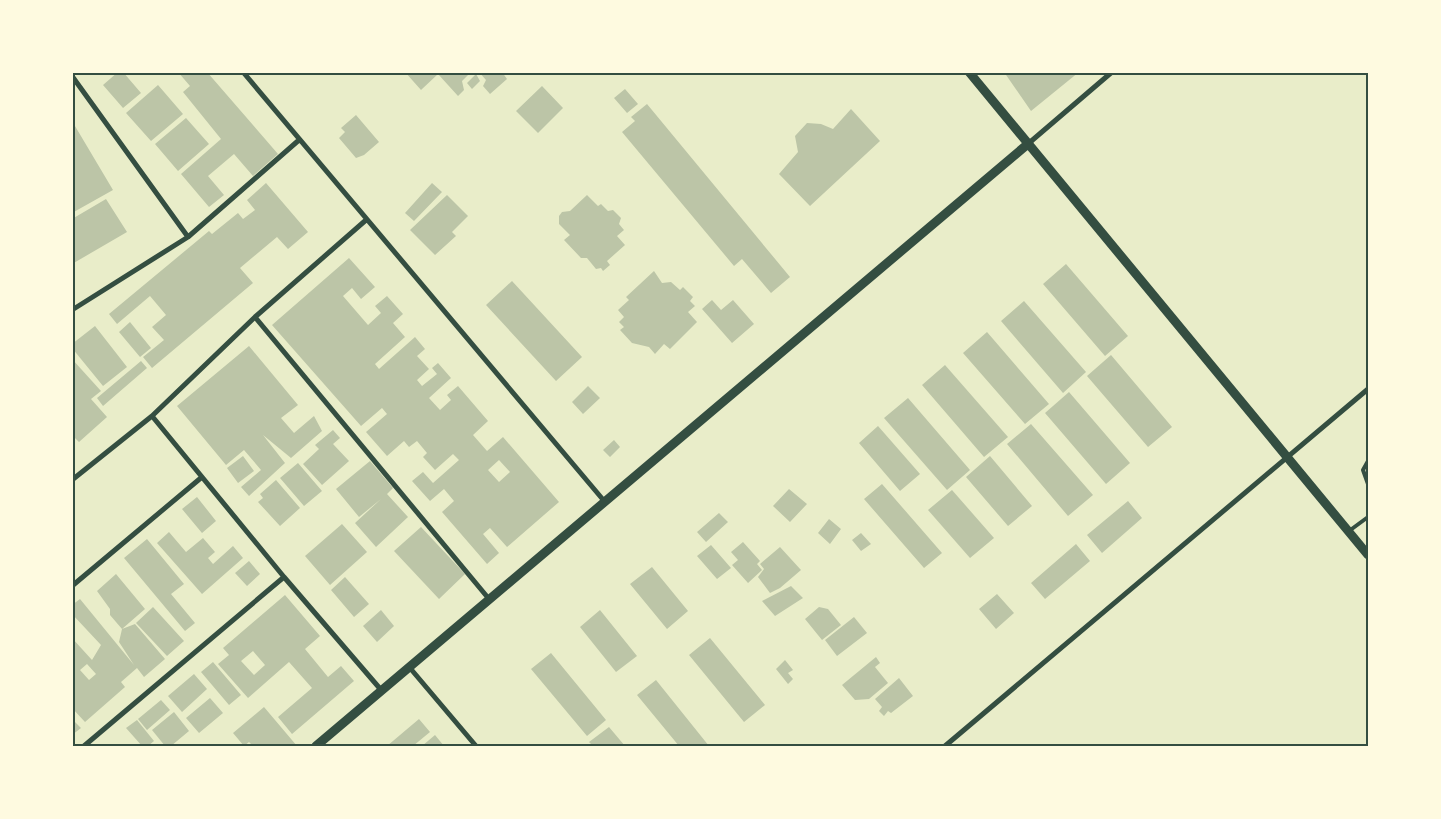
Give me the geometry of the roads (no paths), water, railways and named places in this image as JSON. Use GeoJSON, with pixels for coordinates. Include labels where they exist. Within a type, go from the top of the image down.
{"type":"FeatureCollection","features":[{"type":"Feature","properties":{"kind":"street"},"geometry":{"type":"LineString","coordinates":[[243,72],[605,502]]}},
{"type":"Feature","properties":{"kind":"street"},"geometry":{"type":"LineString","coordinates":[[969,72],[1368,555]]}},
{"type":"Feature","properties":{"kind":"street"},"geometry":{"type":"LineString","coordinates":[[316,746],[1112,72]]}},
{"type":"Feature","properties":{"kind":"street"},"geometry":{"type":"LineString","coordinates":[[72,76],[188,237]]}},
{"type":"Feature","properties":{"kind":"street"},"geometry":{"type":"LineString","coordinates":[[72,310],[188,237],[299,140]]}},
{"type":"Feature","properties":{"kind":"street"},"geometry":{"type":"LineString","coordinates":[[72,480],[152,416],[255,317],[366,220]]}},
{"type":"Feature","properties":{"kind":"street"},"geometry":{"type":"LineString","coordinates":[[255,317],[490,600]]}},
{"type":"Feature","properties":{"kind":"street"},"geometry":{"type":"LineString","coordinates":[[945,746],[1368,390]]}},
{"type":"Feature","properties":{"kind":"street"},"geometry":{"type":"LineString","coordinates":[[152,416],[284,577],[382,691]]}},
{"type":"Feature","properties":{"kind":"street"},"geometry":{"type":"LineString","coordinates":[[72,586],[202,477]]}},
{"type":"Feature","properties":{"kind":"street"},"geometry":{"type":"LineString","coordinates":[[84,746],[284,577]]}},
{"type":"Feature","properties":{"kind":"street"},"geometry":{"type":"LineString","coordinates":[[410,668],[476,746]]}},
{"type":"Feature","properties":{"kind":"lane"},"geometry":{"type":"LineString","coordinates":[[1368,461],[1364,470],[1368,484]]}},
{"type":"Feature","properties":{"kind":"lane"},"geometry":{"type":"LineString","coordinates":[[1349,531],[1368,517]]}}]}
